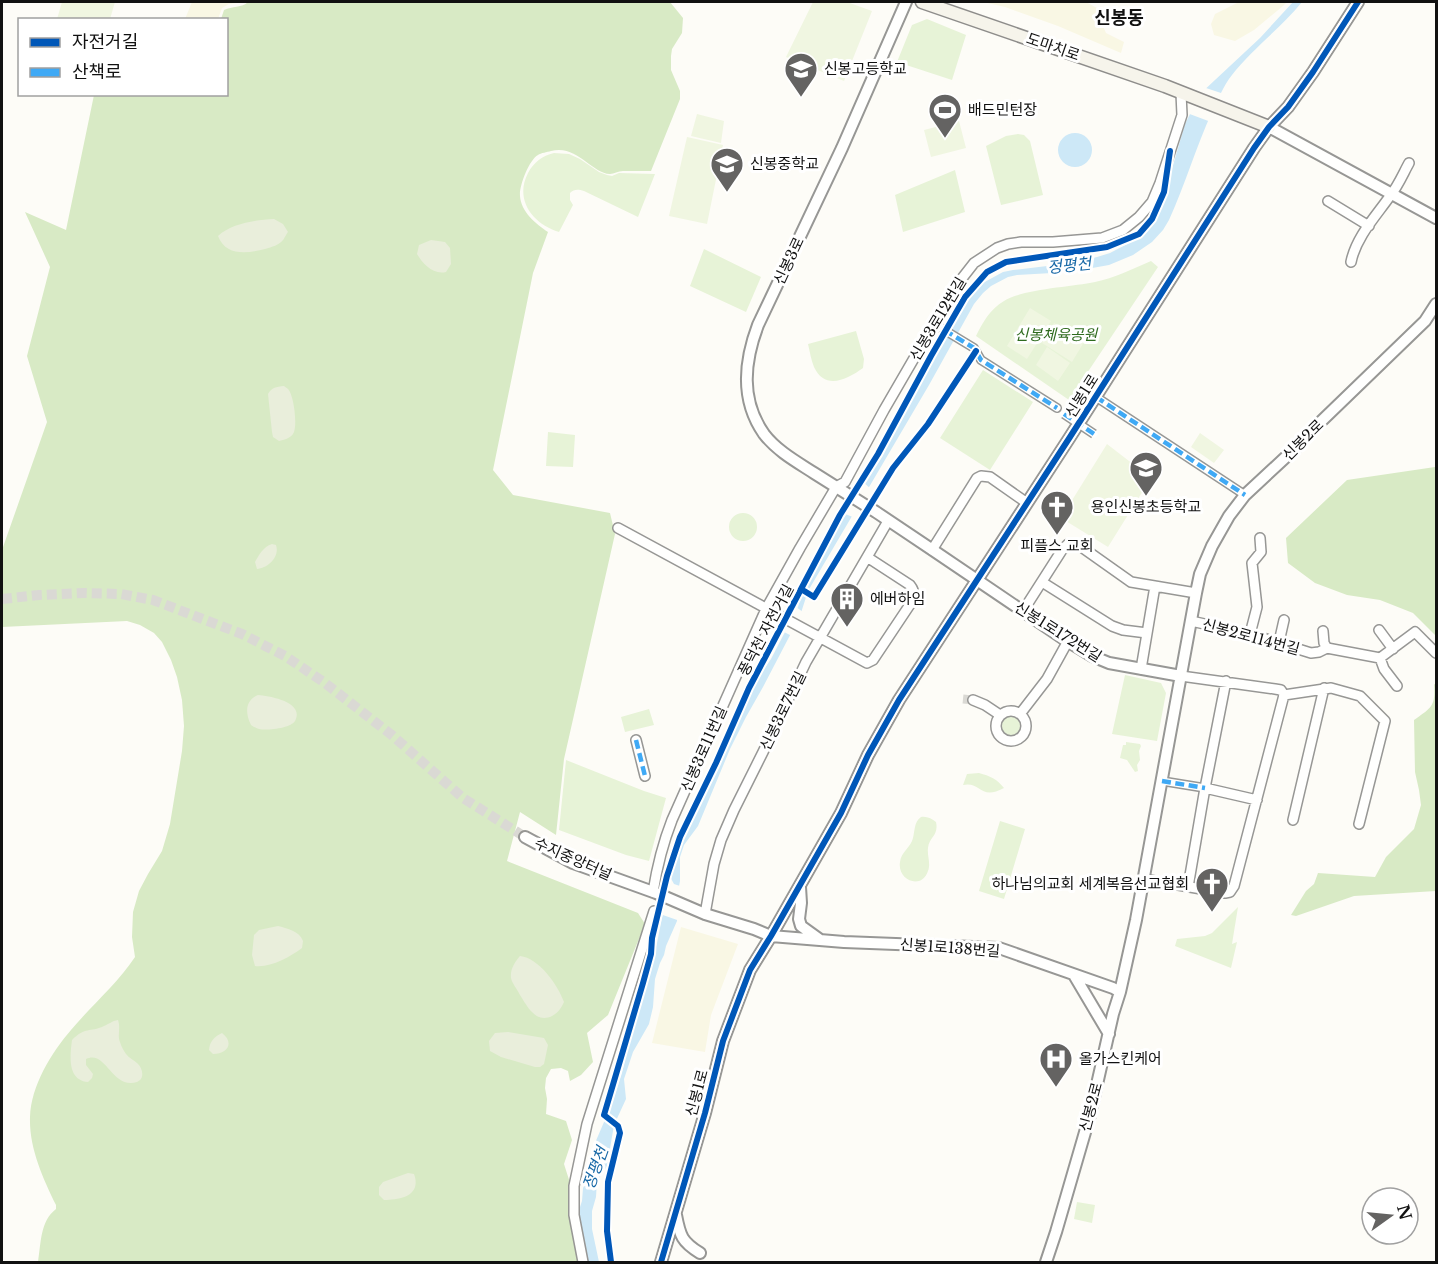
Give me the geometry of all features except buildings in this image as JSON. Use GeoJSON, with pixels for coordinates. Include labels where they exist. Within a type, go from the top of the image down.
{"type":"FeatureCollection","features":[{"type":"Feature","properties":{"kind":"main road","name":"도마치로"},"geometry":{"type":"LineString","coordinates":[[922,2],[1183,93],[1269,127]]}},
{"type":"Feature","properties":{"kind":"street","name":"신봉3로"},"geometry":{"type":"LineString","coordinates":[[888,521],[786,455],[765,435],[751,408],[746,366],[752,339],[758,325],[842,148],[906,2]]}},
{"type":"Feature","properties":{"kind":"street","name":"신봉1로"},"geometry":{"type":"LineString","coordinates":[[662,1263],[723,1041],[750,970],[842,813],[868,755],[899,700],[1269,127],[1313,72],[1358,2]]}},
{"type":"Feature","properties":{"kind":"street","name":"신봉3로12번길"},"geometry":{"type":"LineString","coordinates":[[840,490],[938,325],[956,286],[974,263],[997,248],[1021,242],[1102,238],[1124,230],[1152,202],[1182,115],[1183,93]]}},
{"type":"Feature","properties":{"kind":"street"},"geometry":{"type":"LineString","coordinates":[[1269,127],[1437,218]]}},
{"type":"Feature","properties":{"kind":"street"},"geometry":{"type":"LineString","coordinates":[[1351,262],[1357,245],[1392,195],[1409,163]]}},
{"type":"Feature","properties":{"kind":"street"},"geometry":{"type":"LineString","coordinates":[[1328,201],[1369,225]]}},
{"type":"Feature","properties":{"kind":"street","name":"신봉2로"},"geometry":{"type":"LineString","coordinates":[[1046,1263],[1089,1115],[1120,992],[1136,920],[1200,574],[1229,516],[1245,495],[1425,321],[1437,304]]}},
{"type":"Feature","properties":{"kind":"street"},"geometry":{"type":"LineString","coordinates":[[938,325],[974,348],[981,360],[1057,408]]}},
{"type":"Feature","properties":{"kind":"street"},"geometry":{"type":"LineString","coordinates":[[1096,396],[1245,495]]}},
{"type":"Feature","properties":{"kind":"street"},"geometry":{"type":"LineString","coordinates":[[1064,414],[1094,434]]}},
{"type":"Feature","properties":{"kind":"street"},"geometry":{"type":"LineString","coordinates":[[932,550],[977,478],[981,476],[990,477],[1027,503]]}},
{"type":"Feature","properties":{"kind":"street","name":"신봉3로11번길"},"geometry":{"type":"LineString","coordinates":[[655,893],[657,867],[666,834],[766,609],[800,548],[840,490]]}},
{"type":"Feature","properties":{"kind":"street"},"geometry":{"type":"LineString","coordinates":[[888,521],[977,580]]}},
{"type":"Feature","properties":{"kind":"street","name":"신봉3로7번길"},"geometry":{"type":"LineString","coordinates":[[705,914],[721,840],[806,662],[816,634],[888,521]]}},
{"type":"Feature","properties":{"kind":"street"},"geometry":{"type":"LineString","coordinates":[[618,528],[867,663],[873,660],[913,600],[914,595],[911,586],[867,557]]}},
{"type":"Feature","properties":{"kind":"street"},"geometry":{"type":"LineString","coordinates":[[1250,634],[1257,607],[1252,563],[1261,552],[1260,538]]}},
{"type":"Feature","properties":{"kind":"street"},"geometry":{"type":"LineString","coordinates":[[1023,611],[1068,544],[1075,544],[1131,582],[1196,593]]}},
{"type":"Feature","properties":{"kind":"street","name":"신봉1로172번길"},"geometry":{"type":"LineString","coordinates":[[977,580],[1092,656],[1109,663],[1181,676]]}},
{"type":"Feature","properties":{"kind":"street"},"geometry":{"type":"LineString","coordinates":[[1042,582],[1112,626],[1147,633]]}},
{"type":"Feature","properties":{"kind":"street"},"geometry":{"type":"LineString","coordinates":[[1141,669],[1155,586]]}},
{"type":"Feature","properties":{"kind":"street"},"geometry":{"type":"LineString","coordinates":[[1279,642],[1284,620]]}},
{"type":"Feature","properties":{"kind":"street","name":"신봉2로114번길"},"geometry":{"type":"LineString","coordinates":[[1191,621],[1250,634],[1311,653],[1327,648],[1380,658]]}},
{"type":"Feature","properties":{"kind":"street"},"geometry":{"type":"LineString","coordinates":[[1379,630],[1393,649]]}},
{"type":"Feature","properties":{"kind":"street"},"geometry":{"type":"LineString","coordinates":[[1323,631],[1327,648]]}},
{"type":"Feature","properties":{"kind":"street"},"geometry":{"type":"LineString","coordinates":[[1397,686],[1384,669],[1380,658],[1415,632],[1437,653]]}},
{"type":"Feature","properties":{"kind":"street"},"geometry":{"type":"LineString","coordinates":[[1020,714],[1047,679],[1068,641]]}},
{"type":"Feature","properties":{"kind":"street"},"geometry":{"type":"LineString","coordinates":[[1143,879],[1230,892],[1234,886],[1284,695],[1281,690],[1275,688],[1181,676]]}},
{"type":"Feature","properties":{"kind":"street"},"geometry":{"type":"LineString","coordinates":[[1188,887],[1226,681]]}},
{"type":"Feature","properties":{"kind":"street"},"geometry":{"type":"LineString","coordinates":[[1293,819],[1324,688]]}},
{"type":"Feature","properties":{"kind":"street"},"geometry":{"type":"LineString","coordinates":[[1284,695],[1331,688],[1360,696],[1385,721],[1359,824]]}},
{"type":"Feature","properties":{"kind":"street"},"geometry":{"type":"LineString","coordinates":[[973,700],[1000,715]]}},
{"type":"Feature","properties":{"kind":"street"},"geometry":{"type":"LineString","coordinates":[[1006,711],[1020,714],[1026,723],[1021,737],[1011,741],[1001,738],[996,730],[996,720],[1000,715],[1006,711]]}},
{"type":"Feature","properties":{"kind":"street"},"geometry":{"type":"LineString","coordinates":[[636,740],[645,776]]}},
{"type":"Feature","properties":{"kind":"street"},"geometry":{"type":"LineString","coordinates":[[1162,781],[1257,800]]}},
{"type":"Feature","properties":{"kind":"street","name":"수지중앙터널"},"geometry":{"type":"LineString","coordinates":[[525,837],[573,863],[655,893]]}},
{"type":"Feature","properties":{"kind":"street"},"geometry":{"type":"LineString","coordinates":[[800,886],[799,920],[801,926],[819,940]]}},
{"type":"Feature","properties":{"kind":"street"},"geometry":{"type":"LineString","coordinates":[[655,893],[705,914],[771,936]]}},
{"type":"Feature","properties":{"kind":"street"},"geometry":{"type":"LineString","coordinates":[[583,1263],[574,1215],[574,1186],[587,1124],[654,911]]}},
{"type":"Feature","properties":{"kind":"street","name":"신봉1로138번길"},"geometry":{"type":"LineString","coordinates":[[771,936],[844,942],[999,948],[1120,992]]}},
{"type":"Feature","properties":{"kind":"street"},"geometry":{"type":"LineString","coordinates":[[1074,975],[1109,1034]]}},
{"type":"Feature","properties":{"kind":"street"},"geometry":{"type":"LineString","coordinates":[[676,1215],[680,1233],[686,1243],[700,1252]]}},
{"type":"Feature","properties":{"kind":"shaded area"},"geometry":{"type":"Polygon","coordinates":[[[192,2],[244,2],[229,4],[222,8],[218,18],[185,18],[192,2]]]}},
{"type":"Feature","properties":{"kind":"shaded area"},"geometry":{"type":"Polygon","coordinates":[[[983,2],[1086,2],[1097,8],[1106,33],[1124,42],[1121,53],[1058,26],[1005,7],[983,2]]]}},
{"type":"Feature","properties":{"kind":"shaded area"},"geometry":{"type":"Polygon","coordinates":[[[1239,2],[1287,2],[1254,30],[1235,41],[1214,35],[1211,24],[1215,14],[1239,2]]]}},
{"type":"Feature","properties":{"kind":"shaded area"},"geometry":{"type":"Polygon","coordinates":[[[681,927],[738,944],[711,1015],[705,1052],[652,1043],[681,927]]]}},
{"type":"Feature","properties":{"kind":"green space"},"geometry":{"type":"Polygon","coordinates":[[[62,2],[115,2],[110,18],[57,18],[62,2]]]}},
{"type":"Feature","properties":{"kind":"green space"},"geometry":{"type":"Polygon","coordinates":[[[248,2],[670,2],[683,18],[682,33],[672,49],[671,56],[671,70],[680,91],[680,99],[651,171],[621,171],[610,174],[596,169],[576,155],[560,150],[538,155],[531,162],[525,174],[520,192],[521,202],[534,221],[548,232],[533,273],[493,470],[513,495],[610,513],[615,534],[564,759],[556,835],[520,812],[507,861],[638,913],[645,924],[608,1015],[587,1033],[593,1062],[581,1075],[570,1081],[568,1071],[561,1068],[551,1069],[546,1078],[546,1114],[566,1121],[572,1140],[564,1164],[571,1186],[579,1262],[38,1262],[44,1226],[56,1209],[56,1205],[34,1151],[30,1129],[31,1105],[43,1070],[64,1039],[135,957],[132,937],[133,912],[139,891],[162,851],[170,824],[184,726],[182,700],[171,660],[162,642],[154,633],[140,625],[127,621],[2,627],[2,550],[47,422],[27,356],[50,267],[25,212],[66,230],[94,96],[228,96],[228,18],[221,18],[224,10],[248,2]]]}},
{"type":"Feature","properties":{"kind":"green space"},"geometry":{"type":"Polygon","coordinates":[[[813,2],[847,2],[872,11],[844,81],[786,57],[813,2]]]}},
{"type":"Feature","properties":{"kind":"green space"},"geometry":{"type":"Polygon","coordinates":[[[927,19],[966,35],[952,80],[897,62],[912,25],[927,19]]]}},
{"type":"Feature","properties":{"kind":"green space"},"geometry":{"type":"Polygon","coordinates":[[[697,114],[724,121],[721,143],[691,136],[697,114]]]}},
{"type":"Feature","properties":{"kind":"green space","name":"배드민턴장"},"geometry":{"type":"Polygon","coordinates":[[[959,121],[966,148],[931,157],[924,130],[959,121]]]}},
{"type":"Feature","properties":{"kind":"green space"},"geometry":{"type":"Polygon","coordinates":[[[1024,135],[1030,141],[1043,195],[1001,205],[986,146],[1006,136],[1024,135]]]}},
{"type":"Feature","properties":{"kind":"green space"},"geometry":{"type":"Polygon","coordinates":[[[687,137],[723,145],[707,224],[669,216],[687,137]]]}},
{"type":"Feature","properties":{"kind":"green space"},"geometry":{"type":"Polygon","coordinates":[[[554,153],[569,154],[607,175],[655,174],[638,217],[584,191],[576,190],[570,193],[573,205],[559,232],[541,223],[528,210],[523,192],[524,183],[536,163],[554,153]]]}},
{"type":"Feature","properties":{"kind":"green space"},"geometry":{"type":"Polygon","coordinates":[[[955,170],[965,212],[903,232],[895,195],[955,170]]]}},
{"type":"Feature","properties":{"kind":"green space"},"geometry":{"type":"Polygon","coordinates":[[[274,219],[283,224],[288,232],[275,246],[238,252],[226,247],[218,236],[237,225],[274,219]]]}},
{"type":"Feature","properties":{"kind":"green space"},"geometry":{"type":"Polygon","coordinates":[[[431,240],[445,242],[450,248],[451,264],[446,272],[433,270],[425,265],[417,254],[419,245],[431,240]]]}},
{"type":"Feature","properties":{"kind":"green space"},"geometry":{"type":"Polygon","coordinates":[[[704,249],[761,277],[746,312],[690,286],[704,249]]]}},
{"type":"Feature","properties":{"kind":"green space","name":"신봉체육공원"},"geometry":{"type":"Polygon","coordinates":[[[1151,261],[1158,267],[1069,400],[976,336],[991,312],[999,304],[1012,297],[1102,280],[1151,261]]]}},
{"type":"Feature","properties":{"kind":"green space"},"geometry":{"type":"Polygon","coordinates":[[[1030,308],[1051,321],[1027,359],[1007,346],[1030,308]]]}},
{"type":"Feature","properties":{"kind":"green space"},"geometry":{"type":"Polygon","coordinates":[[[1054,323],[1084,342],[1072,362],[1042,343],[1054,323]]]}},
{"type":"Feature","properties":{"kind":"green space"},"geometry":{"type":"Polygon","coordinates":[[[856,331],[864,359],[863,368],[837,381],[824,379],[814,367],[808,344],[856,331]]]}},
{"type":"Feature","properties":{"kind":"green space"},"geometry":{"type":"Polygon","coordinates":[[[1047,347],[1070,363],[1058,381],[1036,365],[1047,347]]]}},
{"type":"Feature","properties":{"kind":"green space"},"geometry":{"type":"Polygon","coordinates":[[[983,370],[1033,402],[990,470],[940,438],[983,370]]]}},
{"type":"Feature","properties":{"kind":"green space"},"geometry":{"type":"Polygon","coordinates":[[[284,386],[292,398],[295,425],[292,435],[279,441],[273,437],[268,394],[274,388],[284,386]]]}},
{"type":"Feature","properties":{"kind":"green space"},"geometry":{"type":"Polygon","coordinates":[[[548,432],[575,435],[573,467],[546,466],[548,432]]]}},
{"type":"Feature","properties":{"kind":"green space"},"geometry":{"type":"Polygon","coordinates":[[[1200,433],[1224,450],[1214,463],[1191,447],[1200,433]]]}},
{"type":"Feature","properties":{"kind":"green space"},"geometry":{"type":"Polygon","coordinates":[[[1107,444],[1151,478],[1108,547],[1061,518],[1107,444]]]}},
{"type":"Feature","properties":{"kind":"green space"},"geometry":{"type":"Polygon","coordinates":[[[1436,467],[1436,636],[1413,613],[1380,600],[1347,595],[1315,583],[1288,563],[1286,538],[1347,480],[1436,467]]]}},
{"type":"Feature","properties":{"kind":"green space"},"geometry":{"type":"Polygon","coordinates":[[[743,513],[753,517],[757,527],[753,537],[743,541],[733,537],[729,527],[733,517],[743,513]]]}},
{"type":"Feature","properties":{"kind":"green space"},"geometry":{"type":"Polygon","coordinates":[[[272,544],[276,545],[277,549],[275,558],[269,564],[257,569],[255,562],[258,557],[272,544]]]}},
{"type":"Feature","properties":{"kind":"green space"},"geometry":{"type":"Polygon","coordinates":[[[1125,675],[1161,683],[1166,693],[1157,741],[1112,734],[1125,675]]]}},
{"type":"Feature","properties":{"kind":"green space"},"geometry":{"type":"Polygon","coordinates":[[[1434,684],[1436,685],[1436,891],[1354,896],[1296,916],[1291,915],[1306,891],[1314,884],[1318,873],[1375,877],[1386,857],[1414,829],[1421,805],[1415,772],[1414,720],[1431,706],[1434,684]]]}},
{"type":"Feature","properties":{"kind":"green space"},"geometry":{"type":"Polygon","coordinates":[[[258,695],[285,701],[291,705],[297,714],[295,721],[284,727],[263,730],[251,725],[247,707],[258,695]]]}},
{"type":"Feature","properties":{"kind":"green space"},"geometry":{"type":"Polygon","coordinates":[[[649,709],[654,725],[625,732],[621,717],[649,709]]]}},
{"type":"Feature","properties":{"kind":"green space"},"geometry":{"type":"Polygon","coordinates":[[[1010,712],[1020,716],[1024,726],[1020,736],[1010,740],[1000,736],[996,726],[1000,716],[1010,712]]]}},
{"type":"Feature","properties":{"kind":"green space"},"geometry":{"type":"Polygon","coordinates":[[[1126,742],[1141,746],[1138,771],[1135,772],[1127,760],[1120,758],[1126,742]]]}},
{"type":"Feature","properties":{"kind":"green space"},"geometry":{"type":"Polygon","coordinates":[[[566,760],[666,798],[649,861],[626,855],[559,830],[566,760]]]}},
{"type":"Feature","properties":{"kind":"green space"},"geometry":{"type":"Polygon","coordinates":[[[979,773],[993,778],[1004,788],[985,792],[974,786],[963,785],[967,774],[979,773]]]}},
{"type":"Feature","properties":{"kind":"green space"},"geometry":{"type":"Polygon","coordinates":[[[921,817],[933,820],[937,827],[928,848],[928,871],[925,877],[916,882],[902,874],[900,862],[912,841],[916,824],[921,817]]]}},
{"type":"Feature","properties":{"kind":"green space"},"geometry":{"type":"Polygon","coordinates":[[[1000,821],[1025,829],[1004,899],[979,891],[1000,821]]]}},
{"type":"Feature","properties":{"kind":"green space"},"geometry":{"type":"Polygon","coordinates":[[[1238,907],[1232,944],[1237,942],[1231,968],[1175,946],[1177,939],[1212,933],[1238,907]]]}},
{"type":"Feature","properties":{"kind":"green space"},"geometry":{"type":"Polygon","coordinates":[[[278,926],[299,935],[303,941],[302,948],[273,964],[255,966],[252,955],[254,935],[259,930],[278,926]]]}},
{"type":"Feature","properties":{"kind":"green space"},"geometry":{"type":"Polygon","coordinates":[[[520,956],[541,967],[561,995],[564,1002],[560,1010],[552,1016],[541,1018],[533,1013],[513,984],[511,972],[520,956]]]}},
{"type":"Feature","properties":{"kind":"green space"},"geometry":{"type":"Polygon","coordinates":[[[118,1020],[121,1045],[127,1055],[141,1068],[140,1081],[128,1083],[121,1080],[93,1057],[86,1059],[86,1065],[93,1074],[92,1078],[88,1082],[76,1077],[71,1066],[72,1040],[84,1031],[118,1020]]]}},
{"type":"Feature","properties":{"kind":"green space"},"geometry":{"type":"Polygon","coordinates":[[[508,1032],[544,1038],[548,1045],[544,1064],[535,1067],[501,1057],[490,1051],[489,1041],[495,1033],[508,1032]]]}},
{"type":"Feature","properties":{"kind":"green space"},"geometry":{"type":"Polygon","coordinates":[[[222,1033],[228,1040],[228,1047],[218,1054],[213,1054],[209,1050],[210,1044],[222,1033]]]}},
{"type":"Feature","properties":{"kind":"green space"},"geometry":{"type":"Polygon","coordinates":[[[408,1173],[414,1174],[416,1181],[412,1192],[397,1199],[384,1200],[379,1195],[379,1187],[383,1182],[408,1173]]]}},
{"type":"Feature","properties":{"kind":"green space"},"geometry":{"type":"Polygon","coordinates":[[[1077,1202],[1095,1205],[1092,1223],[1074,1219],[1077,1202]]]}},
{"type":"Feature","properties":{"kind":"water","name":"정평천"},"geometry":{"type":"Polygon","coordinates":[[[1293,2],[1302,2],[1248,56],[1226,84],[1206,125],[1169,220],[1152,242],[1133,255],[1109,265],[1070,272],[1008,277],[983,293],[974,304],[808,591],[800,616],[730,749],[698,826],[684,845],[680,857],[677,921],[655,979],[649,1024],[633,1052],[624,1079],[626,1099],[614,1125],[607,1166],[597,1181],[592,1211],[592,1229],[599,1262],[588,1262],[578,1213],[583,1188],[592,1170],[595,1143],[622,1073],[657,943],[672,868],[681,841],[754,684],[771,659],[798,607],[803,589],[844,515],[878,461],[945,338],[981,284],[1003,272],[1072,263],[1110,253],[1145,233],[1157,216],[1185,124],[1200,94],[1260,38],[1293,2]]]}},
{"type":"Feature","properties":{"kind":"water"},"geometry":{"type":"Polygon","coordinates":[[[1075,133],[1087,138],[1092,150],[1087,162],[1075,167],[1063,162],[1058,150],[1063,138],[1075,133]]]}},
{"type":"Feature","properties":{"kind":"pier"},"geometry":{"type":"Polygon","coordinates":[[[1203,87],[1224,94],[1211,122],[1187,113],[1203,87]]]}},
{"type":"Feature","properties":{"kind":"pier"},"geometry":{"type":"Polygon","coordinates":[[[862,481],[872,490],[855,518],[843,513],[862,481]]]}},
{"type":"Feature","properties":{"kind":"pier"},"geometry":{"type":"Polygon","coordinates":[[[795,606],[804,613],[792,636],[782,631],[795,606]]]}},
{"type":"Feature","properties":{"kind":"pier"},"geometry":{"type":"Polygon","coordinates":[[[669,875],[674,884],[683,887],[680,897],[680,921],[660,914],[669,875]]]}},
{"type":"Feature","properties":{"kind":"tunnel"},"geometry":{"type":"LineString","coordinates":[[2,599],[84,593],[121,594],[153,600],[242,634],[285,656],[325,683],[393,736],[463,798],[525,837]]}},
{"type":"Feature","properties":{"kind":"tunnel"},"geometry":{"type":"LineString","coordinates":[[963,699],[973,700]]}},
{"type":"Feature","properties":{"kind":"marked path"},"geometry":{"type":"LineString","coordinates":[[935,321],[941,328],[974,348],[981,360],[1057,408]]}},
{"type":"Feature","properties":{"kind":"marked path"},"geometry":{"type":"LineString","coordinates":[[1096,397],[1245,495]]}},
{"type":"Feature","properties":{"kind":"marked path"},"geometry":{"type":"LineString","coordinates":[[1064,414],[1094,434]]}},
{"type":"Feature","properties":{"kind":"marked path"},"geometry":{"type":"LineString","coordinates":[[636,740],[645,776]]}},
{"type":"Feature","properties":{"kind":"marked path"},"geometry":{"type":"LineString","coordinates":[[1162,781],[1205,788]]}},
{"type":"Feature","properties":{"kind":"cycle path"},"geometry":{"type":"LineString","coordinates":[[661,1262],[705,1113],[723,1041],[750,970],[841,813],[868,755],[899,700],[1254,148],[1313,72],[1358,2]]}},
{"type":"Feature","properties":{"kind":"cycle path","name":"풍덕천 자전거길"},"geometry":{"type":"LineString","coordinates":[[611,1262],[607,1231],[608,1182],[620,1133],[618,1126],[604,1115],[651,954],[652,938],[667,876],[680,837],[749,688],[840,515],[878,454],[965,297],[987,272],[1006,262],[1107,247],[1139,234],[1152,219],[1164,192],[1170,151]]}},
{"type":"Feature","properties":{"kind":"cycle path","name":"풍덕천 자전거길"},"geometry":{"type":"LineString","coordinates":[[801,589],[814,597],[893,468],[928,424],[976,351]]}},
{"type":"Feature","properties":{"kind":"place","name":"신봉고등학교"},"geometry":{"type":"Point","coordinates":[801,98]}},
{"type":"Feature","properties":{"kind":"place","name":"배드민턴장"},"geometry":{"type":"Point","coordinates":[945,139]}},
{"type":"Feature","properties":{"kind":"place","name":"신봉중학교"},"geometry":{"type":"Point","coordinates":[727,193]}},
{"type":"Feature","properties":{"kind":"place","name":"용인신봉초등학교"},"geometry":{"type":"Point","coordinates":[1146,497]}},
{"type":"Feature","properties":{"kind":"place","name":"피플스 교회"},"geometry":{"type":"Point","coordinates":[1057,536]}},
{"type":"Feature","properties":{"kind":"place","name":"에버하임"},"geometry":{"type":"Point","coordinates":[847,628]}},
{"type":"Feature","properties":{"kind":"place","name":"하나님의교회 세계복음선교협회"},"geometry":{"type":"Point","coordinates":[1212,913]}},
{"type":"Feature","properties":{"kind":"place","name":"올가스킨케어"},"geometry":{"type":"Point","coordinates":[1056,1088]}},
{"type":"Feature","properties":{"kind":"district","name":"신봉동"},"geometry":{"type":"Point","coordinates":[1119,18]}}]}
